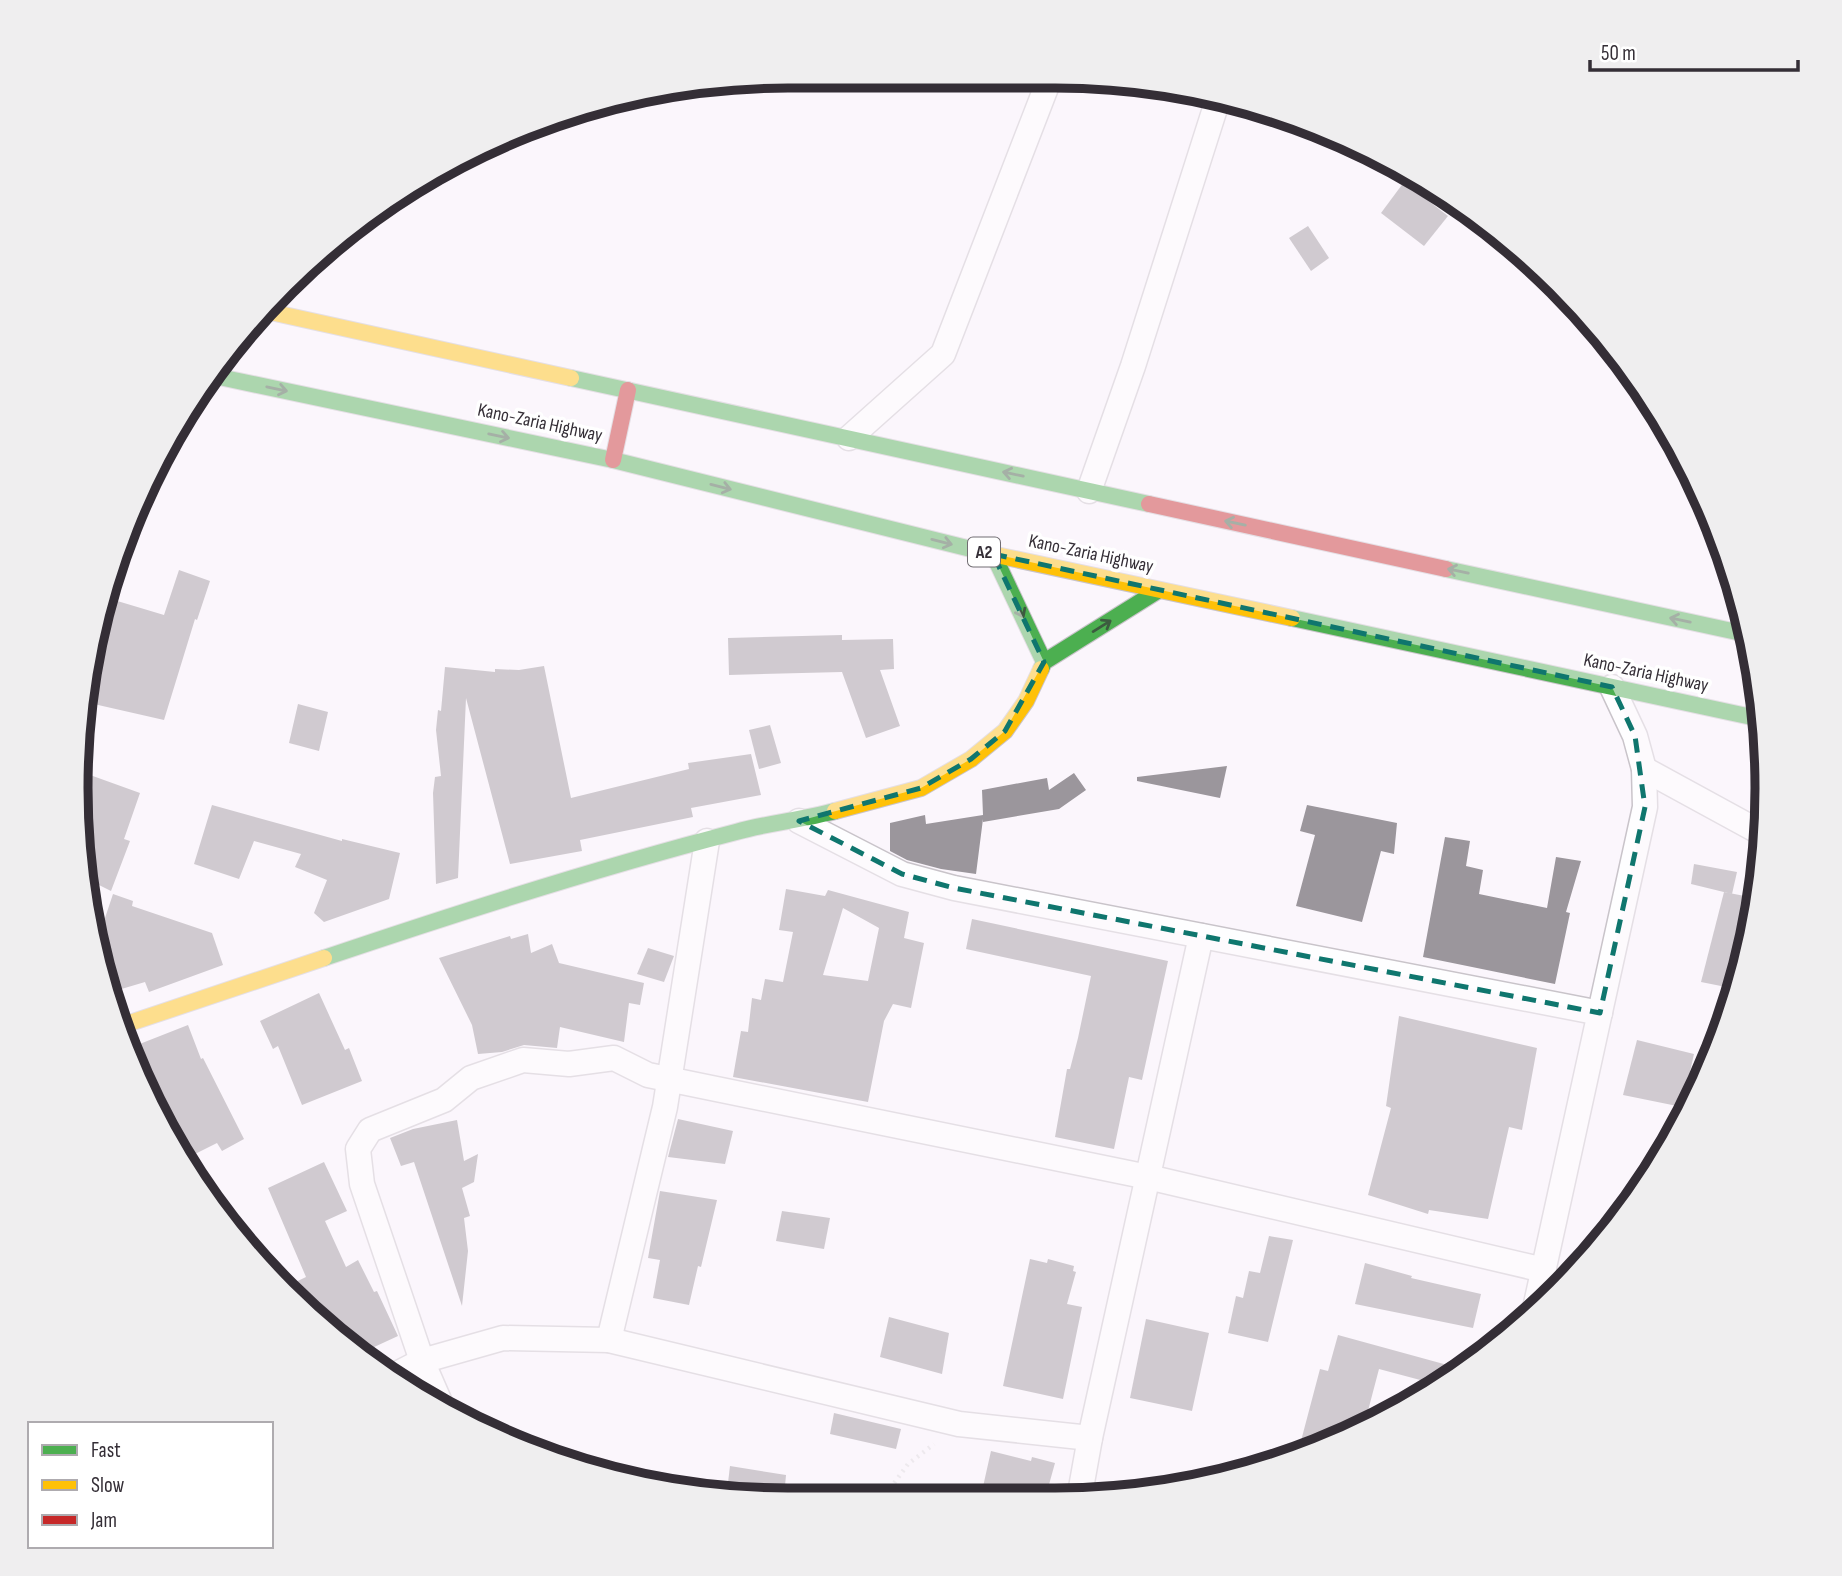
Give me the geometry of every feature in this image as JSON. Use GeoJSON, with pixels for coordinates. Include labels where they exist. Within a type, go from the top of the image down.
{"type":"FeatureCollection","features":[{"type":"Feature","properties":{"kind":"main road"},"geometry":{"type":"LineString","coordinates":[[274,313],[1737,632]]}},
{"type":"Feature","properties":{"kind":"main road","name":"Kano-Zaria Highway"},"geometry":{"type":"LineString","coordinates":[[221,377],[613,460],[993,554],[1751,717]]}},
{"type":"Feature","properties":{"kind":"main road"},"geometry":{"type":"LineString","coordinates":[[613,460],[628,390]]}},
{"type":"Feature","properties":{"kind":"main road"},"geometry":{"type":"LineString","coordinates":[[993,554],[1044,662]]}},
{"type":"Feature","properties":{"kind":"main road"},"geometry":{"type":"LineString","coordinates":[[129,1023],[447,916],[740,831],[799,821],[921,788],[971,759],[1005,731],[1026,701],[1044,662],[1159,590]]}},
{"type":"Feature","properties":{"kind":"street"},"geometry":{"type":"LineString","coordinates":[[849,438],[943,354],[1046,88]]}},
{"type":"Feature","properties":{"kind":"street"},"geometry":{"type":"LineString","coordinates":[[1089,491],[1133,366],[1216,107]]}},
{"type":"Feature","properties":{"kind":"street"},"geometry":{"type":"LineString","coordinates":[[1539,1293],[1645,807],[1644,769],[1635,736],[1612,687]]}},
{"type":"Feature","properties":{"kind":"street"},"geometry":{"type":"LineString","coordinates":[[1644,769],[1753,829]]}},
{"type":"Feature","properties":{"kind":"street"},"geometry":{"type":"LineString","coordinates":[[799,821],[902,874],[954,888],[1600,1013]]}},
{"type":"Feature","properties":{"kind":"street"},"geometry":{"type":"LineString","coordinates":[[609,1340],[665,1107],[707,841]]}},
{"type":"Feature","properties":{"kind":"street"},"geometry":{"type":"LineString","coordinates":[[1081,1487],[1200,936]]}},
{"type":"Feature","properties":{"kind":"street"},"geometry":{"type":"LineString","coordinates":[[436,1394],[422,1360],[362,1184],[358,1149],[370,1130],[444,1100],[471,1078],[523,1060],[569,1064],[614,1058],[648,1075],[1147,1177],[1544,1270]]}},
{"type":"Feature","properties":{"kind":"street"},"geometry":{"type":"LineString","coordinates":[[401,1371],[422,1360],[503,1338],[609,1340],[959,1424],[1090,1438]]}},
{"type":"Feature","properties":{"kind":"path"},"geometry":{"type":"LineString","coordinates":[[891,1488],[908,1464],[959,1424]]}},
{"type":"Feature","properties":{"kind":"highlighted area"},"geometry":{"type":"Polygon","coordinates":[[[993,554],[1612,687],[1635,736],[1645,807],[1600,1013],[954,888],[902,874],[799,821],[921,788],[971,759],[1005,731],[1044,662],[993,554]]]}},
{"type":"Feature","properties":{"kind":"building"},"geometry":{"type":"Polygon","coordinates":[[[1404,182],[1448,216],[1424,246],[1381,213],[1404,182]]]}},
{"type":"Feature","properties":{"kind":"building"},"geometry":{"type":"Polygon","coordinates":[[[1308,226],[1329,258],[1311,271],[1289,238],[1308,226]]]}},
{"type":"Feature","properties":{"kind":"building"},"geometry":{"type":"Polygon","coordinates":[[[179,570],[210,581],[197,620],[195,619],[164,720],[92,704],[101,651],[114,600],[164,615],[179,570]]]}},
{"type":"Feature","properties":{"kind":"building"},"geometry":{"type":"Polygon","coordinates":[[[842,635],[842,640],[893,639],[894,669],[880,670],[900,726],[866,738],[842,672],[729,675],[728,638],[842,635]]]}},
{"type":"Feature","properties":{"kind":"building"},"geometry":{"type":"Polygon","coordinates":[[[544,666],[571,798],[689,769],[688,763],[751,754],[761,795],[691,808],[693,817],[580,840],[582,851],[510,864],[466,698],[458,878],[436,884],[433,793],[435,777],[441,776],[436,730],[438,710],[441,711],[445,667],[495,672],[495,669],[519,670],[544,666]]]}},
{"type":"Feature","properties":{"kind":"building"},"geometry":{"type":"Polygon","coordinates":[[[298,704],[328,712],[319,751],[289,743],[298,704]]]}},
{"type":"Feature","properties":{"kind":"building"},"geometry":{"type":"Polygon","coordinates":[[[770,725],[781,763],[759,769],[749,730],[770,725]]]}},
{"type":"Feature","properties":{"kind":"building"},"geometry":{"type":"Polygon","coordinates":[[[1227,766],[1220,798],[1137,781],[1137,777],[1227,766]]]}},
{"type":"Feature","properties":{"kind":"building"},"geometry":{"type":"Polygon","coordinates":[[[1074,773],[1086,790],[1059,809],[983,822],[983,819],[976,874],[907,860],[890,851],[890,823],[925,815],[926,824],[983,815],[982,790],[1047,778],[1049,790],[1074,773]]]}},
{"type":"Feature","properties":{"kind":"building"},"geometry":{"type":"Polygon","coordinates":[[[88,774],[140,793],[124,839],[130,841],[111,891],[94,882],[89,834],[88,774]]]}},
{"type":"Feature","properties":{"kind":"building"},"geometry":{"type":"Polygon","coordinates":[[[212,805],[342,841],[400,853],[389,899],[324,922],[314,913],[327,880],[295,867],[301,854],[254,841],[239,879],[194,864],[212,805]]]}},
{"type":"Feature","properties":{"kind":"building"},"geometry":{"type":"Polygon","coordinates":[[[1307,805],[1397,823],[1394,854],[1381,851],[1362,922],[1296,906],[1315,835],[1300,831],[1307,805]]]}},
{"type":"Feature","properties":{"kind":"building"},"geometry":{"type":"Polygon","coordinates":[[[1445,837],[1470,841],[1466,866],[1483,870],[1479,894],[1547,908],[1556,857],[1581,861],[1566,912],[1570,913],[1555,984],[1423,957],[1445,837]]]}},
{"type":"Feature","properties":{"kind":"building"},"geometry":{"type":"Polygon","coordinates":[[[1694,864],[1737,872],[1732,894],[1691,884],[1694,864]]]}},
{"type":"Feature","properties":{"kind":"building"},"geometry":{"type":"Polygon","coordinates":[[[786,889],[825,896],[828,890],[909,912],[904,938],[924,943],[911,1008],[893,1004],[884,1021],[868,1102],[733,1077],[741,1031],[748,1032],[752,998],[761,1000],[765,979],[783,982],[793,932],[779,930],[786,889]],[[843,908],[823,975],[868,981],[879,928],[843,908]]]}},
{"type":"Feature","properties":{"kind":"building"},"geometry":{"type":"Polygon","coordinates":[[[1724,892],[1746,896],[1725,987],[1701,982],[1724,892]]]}},
{"type":"Feature","properties":{"kind":"building"},"geometry":{"type":"Polygon","coordinates":[[[113,894],[133,901],[132,906],[212,933],[223,965],[149,992],[145,982],[118,990],[102,928],[113,894]]]}},
{"type":"Feature","properties":{"kind":"building"},"geometry":{"type":"Polygon","coordinates":[[[972,919],[1168,961],[1142,1080],[1129,1077],[1114,1149],[1055,1137],[1067,1069],[1070,1069],[1078,1038],[1091,976],[966,949],[972,919]]]}},
{"type":"Feature","properties":{"kind":"building"},"geometry":{"type":"Polygon","coordinates":[[[528,934],[531,953],[552,944],[559,963],[644,983],[640,1005],[629,1003],[624,1042],[560,1027],[557,1048],[524,1045],[502,1052],[478,1054],[472,1025],[439,958],[510,936],[511,939],[528,934]]]}},
{"type":"Feature","properties":{"kind":"building"},"geometry":{"type":"Polygon","coordinates":[[[648,948],[674,956],[664,982],[637,974],[648,948]]]}},
{"type":"Feature","properties":{"kind":"building"},"geometry":{"type":"Polygon","coordinates":[[[319,993],[345,1050],[349,1048],[362,1081],[302,1105],[278,1046],[273,1049],[260,1021],[319,993]]]}},
{"type":"Feature","properties":{"kind":"building"},"geometry":{"type":"Polygon","coordinates":[[[1399,1016],[1537,1048],[1522,1130],[1509,1127],[1488,1219],[1429,1210],[1428,1214],[1368,1195],[1391,1108],[1386,1106],[1399,1016]]]}},
{"type":"Feature","properties":{"kind":"building"},"geometry":{"type":"Polygon","coordinates":[[[188,1025],[201,1059],[203,1058],[244,1139],[222,1151],[217,1143],[192,1155],[160,1098],[137,1045],[188,1025]]]}},
{"type":"Feature","properties":{"kind":"building"},"geometry":{"type":"Polygon","coordinates":[[[1637,1040],[1694,1054],[1686,1089],[1678,1106],[1623,1095],[1637,1040]]]}},
{"type":"Feature","properties":{"kind":"building"},"geometry":{"type":"Polygon","coordinates":[[[678,1119],[733,1131],[725,1164],[668,1157],[678,1119]]]}},
{"type":"Feature","properties":{"kind":"building"},"geometry":{"type":"Polygon","coordinates":[[[457,1120],[464,1161],[478,1154],[474,1182],[462,1188],[470,1216],[464,1218],[468,1251],[462,1306],[414,1162],[401,1166],[390,1138],[413,1129],[457,1120]]]}},
{"type":"Feature","properties":{"kind":"building"},"geometry":{"type":"Polygon","coordinates":[[[324,1162],[347,1211],[325,1221],[346,1267],[358,1260],[374,1292],[377,1291],[398,1336],[369,1349],[326,1315],[293,1283],[306,1277],[268,1188],[324,1162]]]}},
{"type":"Feature","properties":{"kind":"building"},"geometry":{"type":"Polygon","coordinates":[[[660,1191],[717,1200],[689,1305],[653,1298],[660,1260],[648,1258],[660,1191]]]}},
{"type":"Feature","properties":{"kind":"building"},"geometry":{"type":"Polygon","coordinates":[[[782,1211],[830,1218],[824,1249],[776,1241],[782,1211]]]}},
{"type":"Feature","properties":{"kind":"building"},"geometry":{"type":"Polygon","coordinates":[[[1269,1236],[1293,1240],[1268,1342],[1228,1333],[1236,1296],[1243,1298],[1249,1271],[1260,1273],[1269,1236]]]}},
{"type":"Feature","properties":{"kind":"building"},"geometry":{"type":"Polygon","coordinates":[[[1030,1259],[1047,1263],[1048,1259],[1074,1266],[1073,1271],[1076,1272],[1067,1304],[1082,1307],[1063,1399],[1003,1386],[1030,1259]]]}},
{"type":"Feature","properties":{"kind":"building"},"geometry":{"type":"Polygon","coordinates":[[[1365,1263],[1412,1276],[1411,1278],[1481,1294],[1473,1328],[1355,1304],[1365,1263]]]}},
{"type":"Feature","properties":{"kind":"building"},"geometry":{"type":"Polygon","coordinates":[[[889,1317],[949,1333],[942,1374],[880,1357],[889,1317]]]}},
{"type":"Feature","properties":{"kind":"building"},"geometry":{"type":"Polygon","coordinates":[[[1146,1319],[1209,1333],[1192,1411],[1130,1398],[1146,1319]]]}},
{"type":"Feature","properties":{"kind":"building"},"geometry":{"type":"Polygon","coordinates":[[[1338,1335],[1449,1366],[1425,1381],[1379,1369],[1367,1414],[1300,1443],[1320,1369],[1328,1371],[1338,1335]]]}},
{"type":"Feature","properties":{"kind":"building"},"geometry":{"type":"Polygon","coordinates":[[[834,1413],[901,1429],[896,1449],[830,1434],[834,1413]]]}},
{"type":"Feature","properties":{"kind":"building"},"geometry":{"type":"Polygon","coordinates":[[[991,1451],[1031,1461],[1032,1457],[1055,1463],[1048,1488],[983,1488],[991,1451]]]}},
{"type":"Feature","properties":{"kind":"building"},"geometry":{"type":"Polygon","coordinates":[[[730,1466],[786,1475],[785,1488],[728,1486],[730,1466]]]}},
{"type":"Feature","properties":{"kind":"traffic: fast"},"geometry":{"type":"LineString","coordinates":[[221,377],[613,460],[987,553]]}},
{"type":"Feature","properties":{"kind":"traffic: fast"},"geometry":{"type":"LineString","coordinates":[[571,378],[1149,504]]}},
{"type":"Feature","properties":{"kind":"traffic: fast"},"geometry":{"type":"LineString","coordinates":[[993,554],[1044,662]]}},
{"type":"Feature","properties":{"kind":"traffic: fast"},"geometry":{"type":"LineString","coordinates":[[1446,569],[1737,632]]}},
{"type":"Feature","properties":{"kind":"traffic: fast"},"geometry":{"type":"LineString","coordinates":[[1041,669],[1044,662],[1159,590]]}},
{"type":"Feature","properties":{"kind":"traffic: fast"},"geometry":{"type":"LineString","coordinates":[[1292,618],[1751,717]]}},
{"type":"Feature","properties":{"kind":"traffic: fast"},"geometry":{"type":"LineString","coordinates":[[324,958],[477,907],[632,860],[748,829],[835,811]]}},
{"type":"Feature","properties":{"kind":"traffic: slow"},"geometry":{"type":"LineString","coordinates":[[274,313],[571,378]]}},
{"type":"Feature","properties":{"kind":"traffic: slow"},"geometry":{"type":"LineString","coordinates":[[987,553],[1292,618]]}},
{"type":"Feature","properties":{"kind":"traffic: slow"},"geometry":{"type":"LineString","coordinates":[[835,811],[921,788],[971,759],[1005,731],[1026,701],[1041,669]]}},
{"type":"Feature","properties":{"kind":"traffic: slow"},"geometry":{"type":"LineString","coordinates":[[129,1023],[324,958]]}},
{"type":"Feature","properties":{"kind":"traffic: jam"},"geometry":{"type":"LineString","coordinates":[[613,460],[628,390]]}},
{"type":"Feature","properties":{"kind":"traffic: jam"},"geometry":{"type":"LineString","coordinates":[[1149,504],[1446,569]]}}]}
